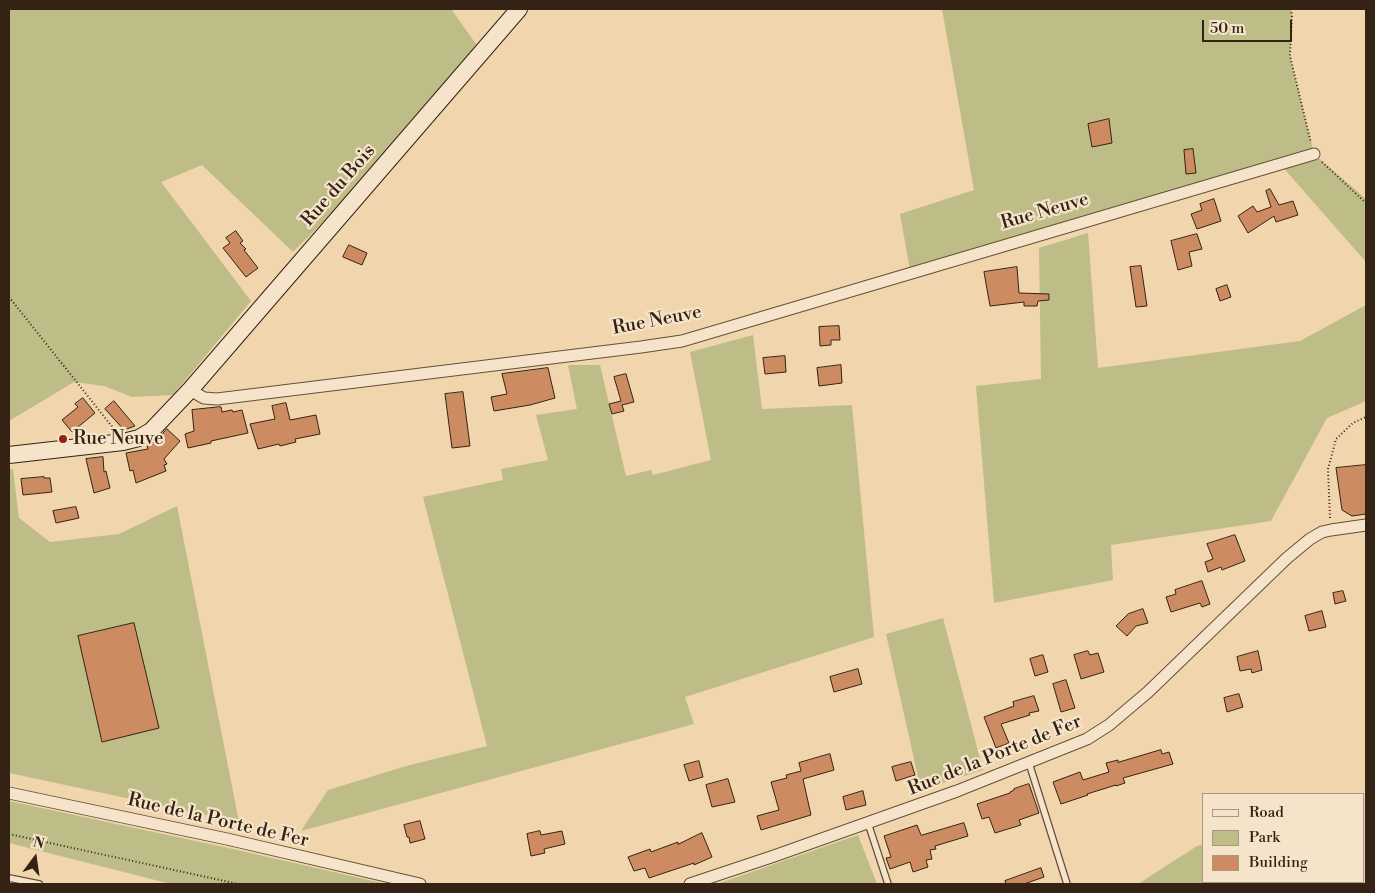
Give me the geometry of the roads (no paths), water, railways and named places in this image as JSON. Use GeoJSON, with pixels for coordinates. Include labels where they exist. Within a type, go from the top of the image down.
{"type":"FeatureCollection","features":[{"type":"Feature","properties":{"kind":"street","name":"Rue du Bois"},"geometry":{"type":"LineString","coordinates":[[190,390],[519,9]]}},
{"type":"Feature","properties":{"kind":"street","name":"Rue Neuve"},"geometry":{"type":"LineString","coordinates":[[190,390],[204,398],[225,399],[682,341],[1314,154]]}},
{"type":"Feature","properties":{"kind":"street"},"geometry":{"type":"LineString","coordinates":[[9,455],[123,442],[139,438],[151,431],[190,390]]}},
{"type":"Feature","properties":{"kind":"street","name":"Rue de la Porte de Fer"},"geometry":{"type":"LineString","coordinates":[[690,884],[868,823],[1087,740],[1110,725],[1148,692],[1302,544],[1331,530],[1366,524]]}},
{"type":"Feature","properties":{"kind":"street","name":"Rue de la Porte de Fer"},"geometry":{"type":"LineString","coordinates":[[9,793],[420,884]]}},
{"type":"Feature","properties":{"kind":"lane"},"geometry":{"type":"LineString","coordinates":[[1029,763],[1067,884]]}},
{"type":"Feature","properties":{"kind":"lane"},"geometry":{"type":"LineString","coordinates":[[868,823],[888,884]]}},
{"type":"Feature","properties":{"kind":"lane"},"geometry":{"type":"LineString","coordinates":[[9,878],[39,884]]}},
{"type":"Feature","properties":{"kind":"place","name":"Rue Neuve"},"geometry":{"type":"Point","coordinates":[63,439]}}]}
